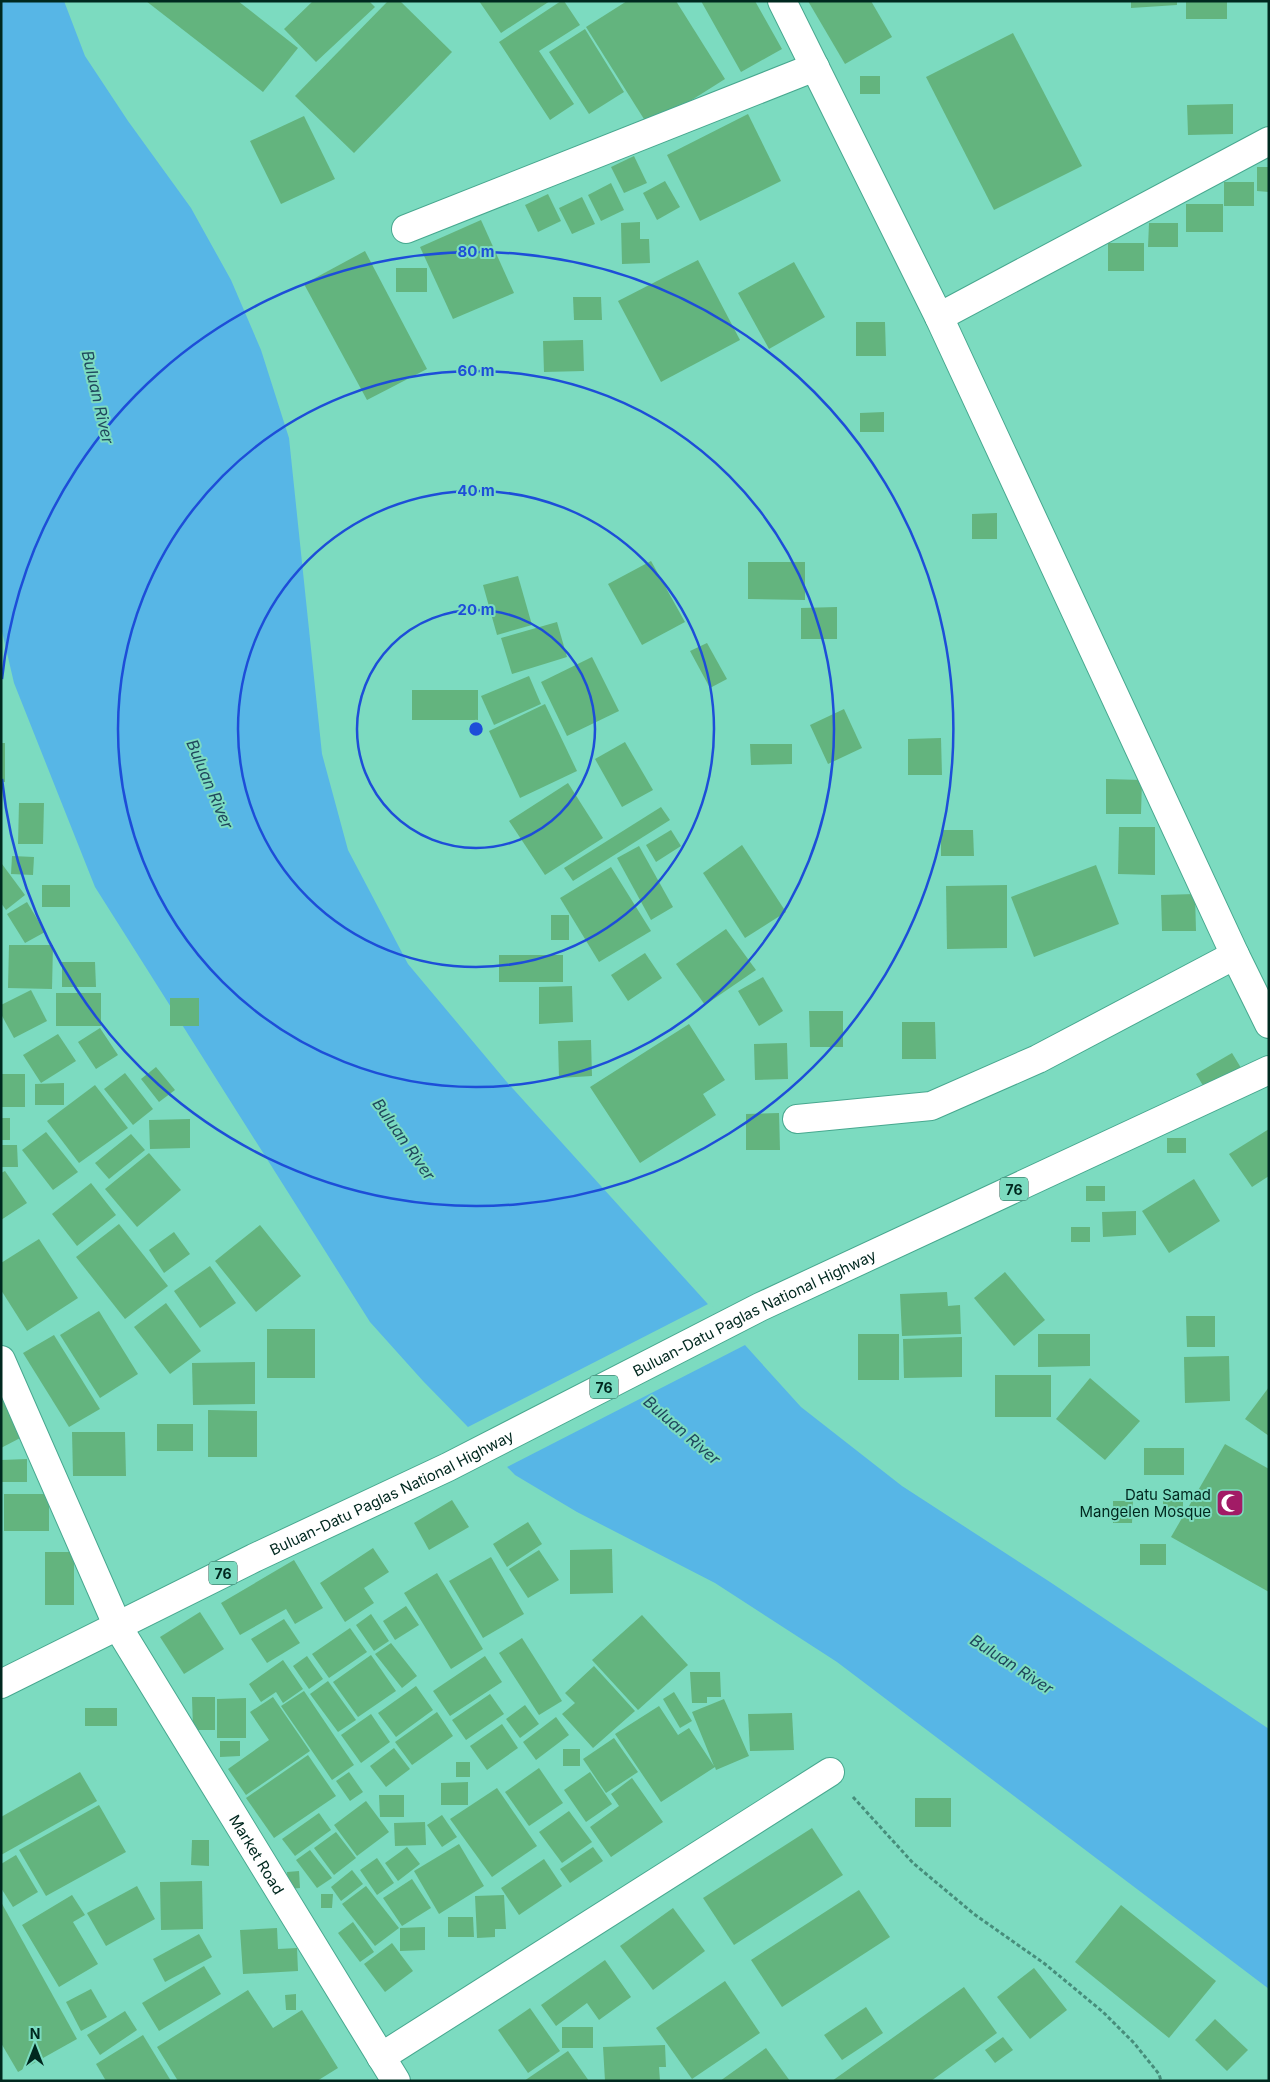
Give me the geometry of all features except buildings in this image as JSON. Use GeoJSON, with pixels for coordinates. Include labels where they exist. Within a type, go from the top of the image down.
{"type":"FeatureCollection","features":[{"type":"Feature","properties":{"kind":"main road"},"geometry":{"type":"LineString","coordinates":[[782,1],[939,316],[1235,955],[1269,1024]]}},
{"type":"Feature","properties":{"kind":"main road"},"geometry":{"type":"LineString","coordinates":[[406,229],[815,67]]}},
{"type":"Feature","properties":{"kind":"main road"},"geometry":{"type":"LineString","coordinates":[[939,316],[1269,141]]}},
{"type":"Feature","properties":{"kind":"main road"},"geometry":{"type":"LineString","coordinates":[[797,1119],[931,1106],[1038,1059],[1235,955]]}},
{"type":"Feature","properties":{"kind":"main road","name":"Buluan-Datu Paglas National Highway"},"geometry":{"type":"LineString","coordinates":[[1,1684],[118,1628],[254,1558],[448,1467],[760,1307],[1269,1070]]}},
{"type":"Feature","properties":{"kind":"main road","name":"Market Road"},"geometry":{"type":"LineString","coordinates":[[1,1360],[118,1628],[396,2081]]}},
{"type":"Feature","properties":{"kind":"main road"},"geometry":{"type":"LineString","coordinates":[[381,2056],[830,1772]]}},
{"type":"Feature","properties":{"kind":"path"},"geometry":{"type":"LineString","coordinates":[[830,1772],[913,1863],[974,1914],[1045,1964],[1103,2012],[1134,2043],[1159,2074],[1162,2081]]}},
{"type":"Feature","properties":{"kind":"water","name":"Buluan River"},"geometry":{"type":"Polygon","coordinates":[[[1,1],[64,1],[85,56],[128,121],[191,208],[231,280],[261,350],[289,438],[322,754],[348,850],[408,964],[506,1081],[801,1407],[902,1486],[1050,1582],[1269,1729],[1269,1989],[837,1662],[715,1583],[577,1512],[515,1475],[423,1381],[370,1322],[95,887],[14,683],[1,627],[1,1]]]}},
{"type":"Feature","properties":{"kind":"pier"},"geometry":{"type":"Polygon","coordinates":[[[710,1303],[747,1344],[505,1468],[466,1428],[710,1303]]]}},
{"type":"Feature","properties":{"kind":"place","name":"Datu Samad Mangelen Mosque"},"geometry":{"type":"Point","coordinates":[1230,1503]}}]}
